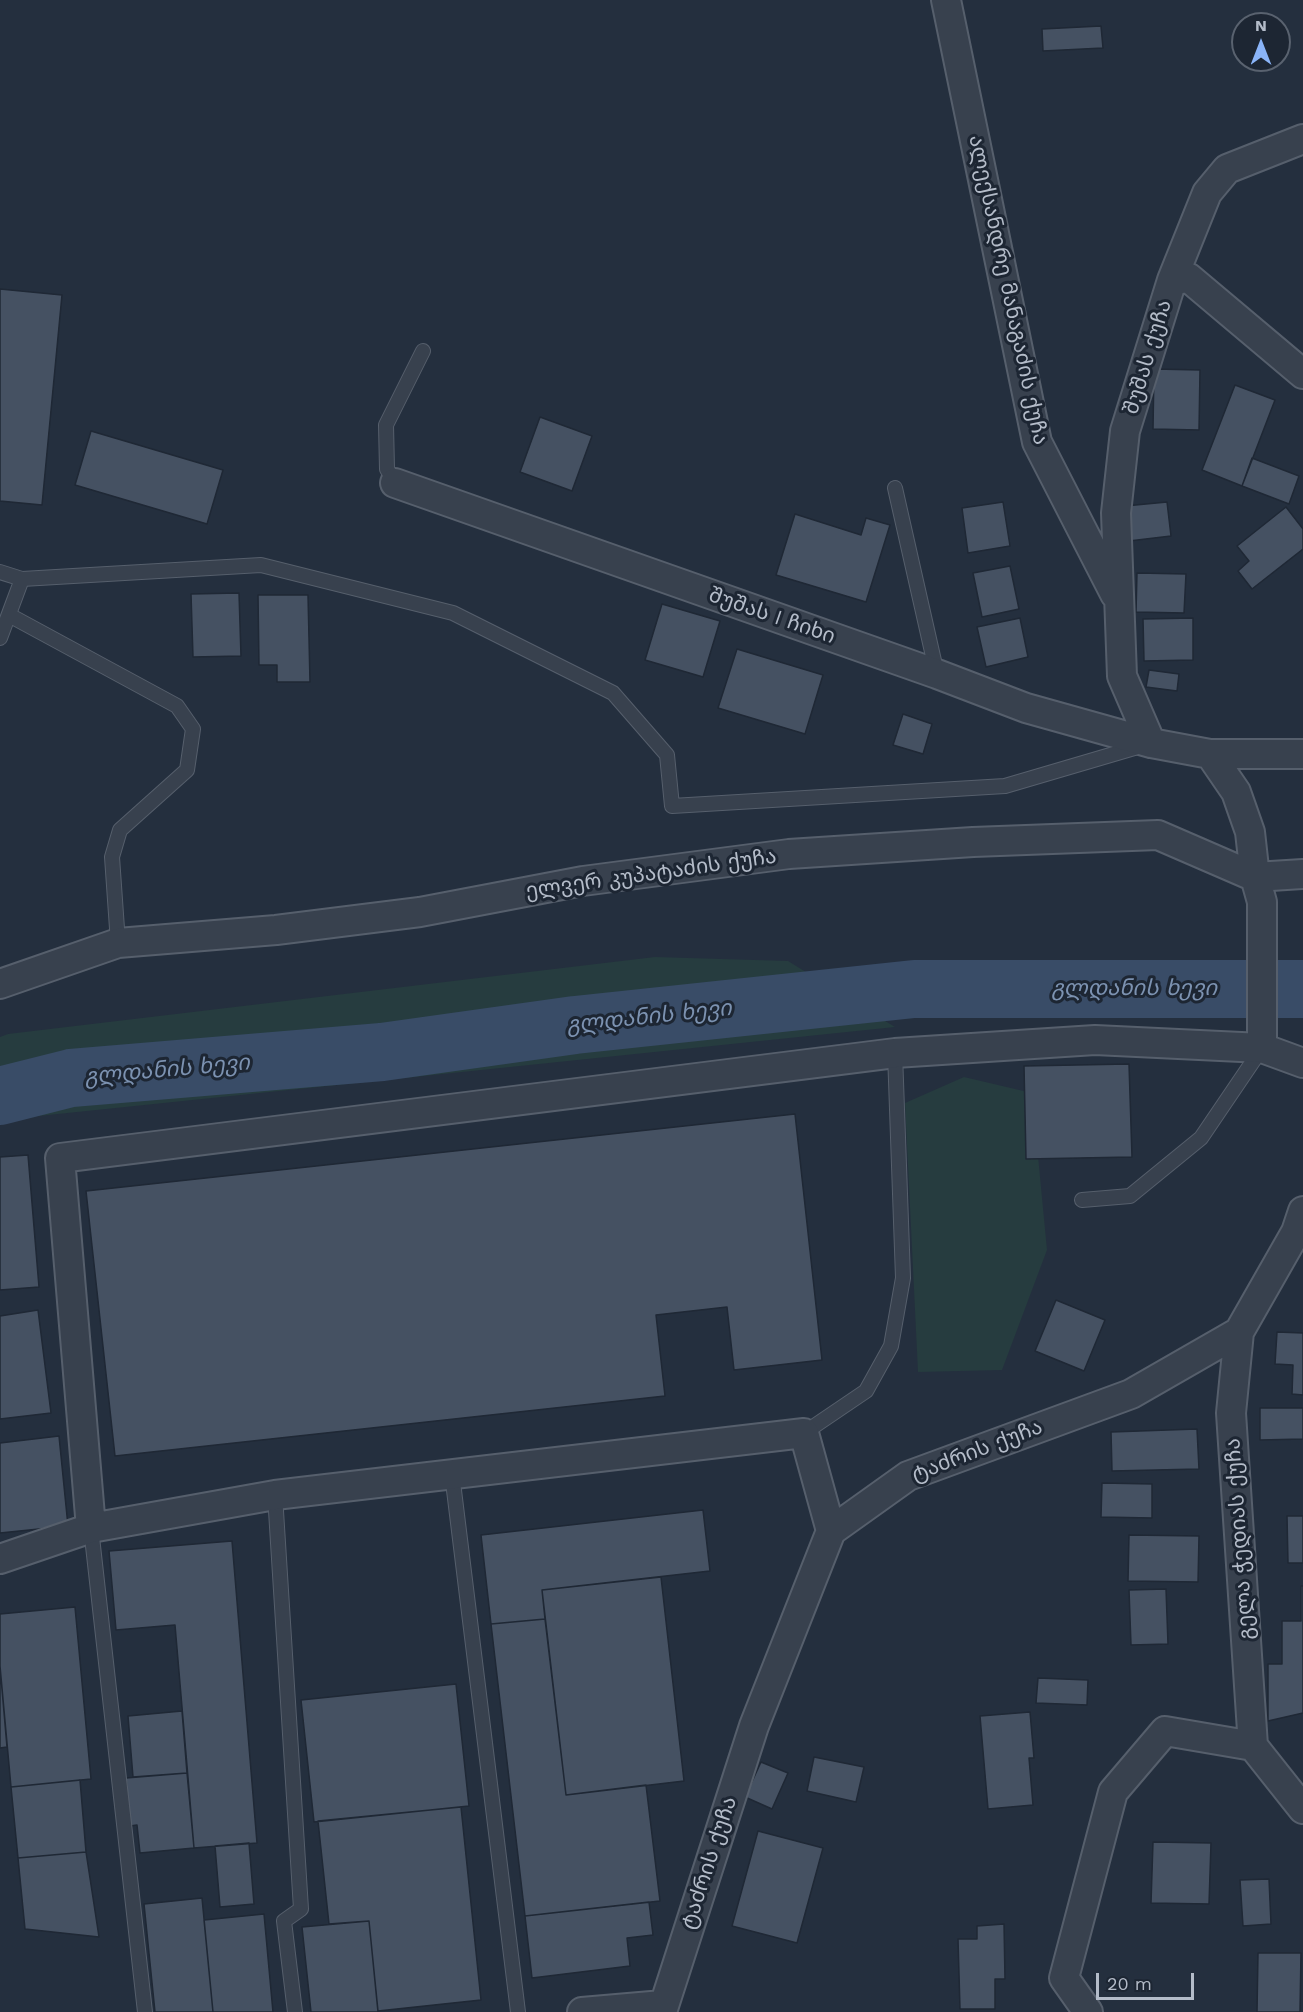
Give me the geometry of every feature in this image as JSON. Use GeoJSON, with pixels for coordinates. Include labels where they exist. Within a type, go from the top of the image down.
{"type":"FeatureCollection","features":[{"type":"Feature","properties":{"kind":"street","name":"ალექსანდრე მანაგაძის ქუჩა"},"geometry":{"type":"LineString","coordinates":[[946,0],[1037,442],[1119,601]]}},
{"type":"Feature","properties":{"kind":"street"},"geometry":{"type":"LineString","coordinates":[[1172,280],[1207,193],[1227,169],[1303,139]]}},
{"type":"Feature","properties":{"kind":"street","name":"შუშას ქუჩა"},"geometry":{"type":"LineString","coordinates":[[1151,743],[1122,676],[1116,513],[1125,431],[1172,280],[1189,278],[1303,374]]}},
{"type":"Feature","properties":{"kind":"street","name":"შუშას I ჩიხი"},"geometry":{"type":"LineString","coordinates":[[395,483],[937,674],[1026,708],[1151,743],[1210,754]]}},
{"type":"Feature","properties":{"kind":"street"},"geometry":{"type":"LineString","coordinates":[[1210,754],[1303,754]]}},
{"type":"Feature","properties":{"kind":"street"},"geometry":{"type":"LineString","coordinates":[[1210,754],[1236,792],[1250,832],[1258,890],[1262,1048]]}},
{"type":"Feature","properties":{"kind":"street","name":"ელვერ კუპატაძის ქუჩა"},"geometry":{"type":"LineString","coordinates":[[0,984],[118,943],[276,930],[409,913],[583,881],[789,854],[973,842],[1158,835],[1258,890],[1303,874]]}},
{"type":"Feature","properties":{"kind":"street"},"geometry":{"type":"LineString","coordinates":[[91,1528],[60,1158],[894,1053],[1095,1040],[1262,1048],[1303,1063]]}},
{"type":"Feature","properties":{"kind":"street"},"geometry":{"type":"LineString","coordinates":[[1239,1332],[1296,1232],[1303,1211]]}},
{"type":"Feature","properties":{"kind":"street","name":"ტაძრის ქუჩა"},"geometry":{"type":"LineString","coordinates":[[663,2009],[754,1726],[831,1531],[908,1476],[1131,1394],[1239,1332]]}},
{"type":"Feature","properties":{"kind":"street","name":"გელა ჭედიას ქუჩა"},"geometry":{"type":"LineString","coordinates":[[1239,1332],[1231,1413],[1254,1746]]}},
{"type":"Feature","properties":{"kind":"street"},"geometry":{"type":"LineString","coordinates":[[0,1559],[91,1528],[274,1495],[804,1433],[831,1531]]}},
{"type":"Feature","properties":{"kind":"street"},"geometry":{"type":"LineString","coordinates":[[1088,2012],[1064,1978],[1113,1792],[1165,1731],[1254,1746],[1303,1809]]}},
{"type":"Feature","properties":{"kind":"street"},"geometry":{"type":"LineString","coordinates":[[582,2012],[663,2009]]}},
{"type":"Feature","properties":{"kind":"lane"},"geometry":{"type":"LineString","coordinates":[[395,483],[387,469],[386,425],[423,351]]}},
{"type":"Feature","properties":{"kind":"lane"},"geometry":{"type":"LineString","coordinates":[[895,488],[937,674]]}},
{"type":"Feature","properties":{"kind":"lane"},"geometry":{"type":"LineString","coordinates":[[0,572],[22,579],[261,565],[453,613],[613,693],[667,755],[672,806],[1005,786],[1151,743]]}},
{"type":"Feature","properties":{"kind":"lane"},"geometry":{"type":"LineString","coordinates":[[0,638],[22,579]]}},
{"type":"Feature","properties":{"kind":"lane"},"geometry":{"type":"LineString","coordinates":[[9,615],[177,706],[193,729],[187,770],[120,830],[111,857],[118,943]]}},
{"type":"Feature","properties":{"kind":"lane"},"geometry":{"type":"LineString","coordinates":[[1082,1200],[1130,1196],[1202,1138],[1262,1048]]}},
{"type":"Feature","properties":{"kind":"lane"},"geometry":{"type":"LineString","coordinates":[[804,1433],[866,1391],[891,1346],[903,1278],[894,1053]]}},
{"type":"Feature","properties":{"kind":"lane"},"geometry":{"type":"LineString","coordinates":[[452,1474],[518,2012]]}},
{"type":"Feature","properties":{"kind":"lane"},"geometry":{"type":"LineString","coordinates":[[274,1495],[301,1909],[284,1921],[295,2012]]}},
{"type":"Feature","properties":{"kind":"lane"},"geometry":{"type":"LineString","coordinates":[[91,1528],[145,2012]]}},
{"type":"Feature","properties":{"kind":"green space"},"geometry":{"type":"Polygon","coordinates":[[[655,957],[788,961],[895,1027],[0,1120],[0,1037],[8,1034],[655,957]]]}},
{"type":"Feature","properties":{"kind":"green space"},"geometry":{"type":"Polygon","coordinates":[[[964,1077],[1032,1093],[1047,1250],[1002,1370],[918,1372],[905,1103],[964,1077]]]}},
{"type":"Feature","properties":{"kind":"building"},"geometry":{"type":"Polygon","coordinates":[[[1101,26],[1103,48],[1043,51],[1042,29],[1101,26]]]}},
{"type":"Feature","properties":{"kind":"building"},"geometry":{"type":"Polygon","coordinates":[[[0,289],[62,295],[42,505],[0,501],[0,289]]]}},
{"type":"Feature","properties":{"kind":"building"},"geometry":{"type":"Polygon","coordinates":[[[1154,369],[1200,370],[1199,430],[1153,429],[1154,369]]]}},
{"type":"Feature","properties":{"kind":"building"},"geometry":{"type":"Polygon","coordinates":[[[1235,385],[1275,400],[1242,486],[1202,470],[1235,385]]]}},
{"type":"Feature","properties":{"kind":"building"},"geometry":{"type":"Polygon","coordinates":[[[540,417],[592,436],[572,491],[520,472],[540,417]]]}},
{"type":"Feature","properties":{"kind":"building"},"geometry":{"type":"Polygon","coordinates":[[[91,431],[223,470],[207,524],[75,485],[91,431]]]}},
{"type":"Feature","properties":{"kind":"building"},"geometry":{"type":"Polygon","coordinates":[[[1252,458],[1299,476],[1289,504],[1242,486],[1252,458]]]}},
{"type":"Feature","properties":{"kind":"building"},"geometry":{"type":"Polygon","coordinates":[[[1003,502],[1010,546],[968,553],[962,508],[1003,502]]]}},
{"type":"Feature","properties":{"kind":"building"},"geometry":{"type":"Polygon","coordinates":[[[1167,502],[1171,536],[1129,541],[1125,506],[1167,502]]]}},
{"type":"Feature","properties":{"kind":"building"},"geometry":{"type":"Polygon","coordinates":[[[1286,507],[1303,529],[1303,549],[1252,589],[1238,571],[1249,561],[1237,546],[1286,507]]]}},
{"type":"Feature","properties":{"kind":"building"},"geometry":{"type":"Polygon","coordinates":[[[795,514],[861,535],[866,518],[890,525],[866,602],[776,575],[795,514]]]}},
{"type":"Feature","properties":{"kind":"building"},"geometry":{"type":"Polygon","coordinates":[[[1010,566],[1019,609],[982,617],[973,573],[1010,566]]]}},
{"type":"Feature","properties":{"kind":"building"},"geometry":{"type":"Polygon","coordinates":[[[1137,573],[1186,574],[1184,613],[1136,612],[1137,573]]]}},
{"type":"Feature","properties":{"kind":"building"},"geometry":{"type":"Polygon","coordinates":[[[239,593],[241,656],[193,657],[191,594],[239,593]]]}},
{"type":"Feature","properties":{"kind":"building"},"geometry":{"type":"Polygon","coordinates":[[[258,595],[308,595],[310,682],[277,682],[277,665],[259,665],[258,595]]]}},
{"type":"Feature","properties":{"kind":"building"},"geometry":{"type":"Polygon","coordinates":[[[662,604],[720,621],[703,677],[645,660],[662,604]]]}},
{"type":"Feature","properties":{"kind":"building"},"geometry":{"type":"Polygon","coordinates":[[[1020,618],[1028,657],[986,667],[977,627],[1020,618]]]}},
{"type":"Feature","properties":{"kind":"building"},"geometry":{"type":"Polygon","coordinates":[[[1193,618],[1193,660],[1144,661],[1143,619],[1193,618]]]}},
{"type":"Feature","properties":{"kind":"building"},"geometry":{"type":"Polygon","coordinates":[[[737,649],[823,675],[805,734],[718,708],[737,649]]]}},
{"type":"Feature","properties":{"kind":"building"},"geometry":{"type":"Polygon","coordinates":[[[1149,670],[1179,674],[1177,691],[1146,687],[1149,670]]]}},
{"type":"Feature","properties":{"kind":"building"},"geometry":{"type":"Polygon","coordinates":[[[903,714],[932,724],[923,754],[893,745],[903,714]]]}},
{"type":"Feature","properties":{"kind":"building"},"geometry":{"type":"Polygon","coordinates":[[[1129,1064],[1132,1157],[1026,1159],[1024,1066],[1129,1064]]]}},
{"type":"Feature","properties":{"kind":"building"},"geometry":{"type":"Polygon","coordinates":[[[795,1114],[822,1360],[734,1370],[727,1307],[656,1315],[665,1396],[115,1456],[86,1191],[795,1114]]]}},
{"type":"Feature","properties":{"kind":"building"},"geometry":{"type":"Polygon","coordinates":[[[28,1155],[39,1287],[0,1290],[0,1157],[28,1155]]]}},
{"type":"Feature","properties":{"kind":"building"},"geometry":{"type":"Polygon","coordinates":[[[1056,1300],[1105,1320],[1084,1371],[1035,1351],[1056,1300]]]}},
{"type":"Feature","properties":{"kind":"building"},"geometry":{"type":"Polygon","coordinates":[[[38,1310],[51,1413],[0,1419],[0,1316],[38,1310]]]}},
{"type":"Feature","properties":{"kind":"building"},"geometry":{"type":"Polygon","coordinates":[[[1277,1332],[1303,1333],[1303,1395],[1292,1394],[1293,1365],[1275,1364],[1277,1332]]]}},
{"type":"Feature","properties":{"kind":"building"},"geometry":{"type":"Polygon","coordinates":[[[1260,1408],[1303,1408],[1303,1439],[1260,1440],[1260,1408]]]}},
{"type":"Feature","properties":{"kind":"building"},"geometry":{"type":"Polygon","coordinates":[[[1197,1429],[1199,1469],[1112,1471],[1111,1432],[1197,1429]]]}},
{"type":"Feature","properties":{"kind":"building"},"geometry":{"type":"Polygon","coordinates":[[[59,1436],[68,1526],[0,1533],[0,1443],[59,1436]]]}},
{"type":"Feature","properties":{"kind":"building"},"geometry":{"type":"Polygon","coordinates":[[[1102,1483],[1152,1484],[1152,1518],[1101,1517],[1102,1483]]]}},
{"type":"Feature","properties":{"kind":"building"},"geometry":{"type":"Polygon","coordinates":[[[703,1510],[710,1571],[542,1590],[545,1619],[491,1624],[481,1535],[703,1510]]]}},
{"type":"Feature","properties":{"kind":"building"},"geometry":{"type":"Polygon","coordinates":[[[1287,1516],[1303,1516],[1303,1563],[1288,1563],[1287,1516]]]}},
{"type":"Feature","properties":{"kind":"building"},"geometry":{"type":"Polygon","coordinates":[[[1129,1535],[1199,1536],[1198,1582],[1128,1581],[1129,1535]]]}},
{"type":"Feature","properties":{"kind":"building"},"geometry":{"type":"Polygon","coordinates":[[[232,1541],[257,1843],[194,1848],[175,1625],[116,1630],[109,1551],[232,1541]]]}},
{"type":"Feature","properties":{"kind":"building"},"geometry":{"type":"Polygon","coordinates":[[[661,1577],[684,1781],[566,1795],[542,1590],[661,1577]]]}},
{"type":"Feature","properties":{"kind":"building"},"geometry":{"type":"Polygon","coordinates":[[[1301,1586],[1303,1586],[1303,1713],[1268,1721],[1268,1664],[1282,1664],[1282,1621],[1301,1621],[1301,1586]]]}},
{"type":"Feature","properties":{"kind":"building"},"geometry":{"type":"Polygon","coordinates":[[[1166,1589],[1168,1644],[1131,1645],[1129,1590],[1166,1589]]]}},
{"type":"Feature","properties":{"kind":"building"},"geometry":{"type":"Polygon","coordinates":[[[75,1607],[91,1779],[11,1787],[0,1666],[0,1614],[75,1607]]]}},
{"type":"Feature","properties":{"kind":"building"},"geometry":{"type":"Polygon","coordinates":[[[545,1619],[566,1795],[646,1785],[660,1901],[525,1916],[491,1624],[545,1619]]]}},
{"type":"Feature","properties":{"kind":"building"},"geometry":{"type":"Polygon","coordinates":[[[0,1666],[7,1747],[0,1748],[0,1666]]]}},
{"type":"Feature","properties":{"kind":"building"},"geometry":{"type":"Polygon","coordinates":[[[1038,1678],[1088,1680],[1087,1705],[1036,1703],[1038,1678]]]}},
{"type":"Feature","properties":{"kind":"building"},"geometry":{"type":"Polygon","coordinates":[[[456,1684],[469,1806],[314,1822],[301,1700],[456,1684]]]}},
{"type":"Feature","properties":{"kind":"building"},"geometry":{"type":"Polygon","coordinates":[[[182,1711],[187,1773],[133,1777],[128,1716],[182,1711]]]}},
{"type":"Feature","properties":{"kind":"building"},"geometry":{"type":"Polygon","coordinates":[[[1030,1712],[1034,1758],[1029,1758],[1033,1805],[988,1809],[980,1716],[1030,1712]]]}},
{"type":"Feature","properties":{"kind":"building"},"geometry":{"type":"Polygon","coordinates":[[[814,1757],[864,1767],[856,1802],[807,1791],[814,1757]]]}},
{"type":"Feature","properties":{"kind":"building"},"geometry":{"type":"Polygon","coordinates":[[[761,1762],[788,1773],[772,1809],[745,1797],[761,1762]]]}},
{"type":"Feature","properties":{"kind":"building"},"geometry":{"type":"Polygon","coordinates":[[[187,1773],[194,1848],[140,1853],[137,1825],[130,1826],[126,1778],[187,1773]]]}},
{"type":"Feature","properties":{"kind":"building"},"geometry":{"type":"Polygon","coordinates":[[[80,1780],[86,1852],[18,1858],[11,1787],[80,1780]]]}},
{"type":"Feature","properties":{"kind":"building"},"geometry":{"type":"Polygon","coordinates":[[[461,1807],[481,2000],[378,2011],[369,1921],[329,1924],[318,1821],[461,1807]]]}},
{"type":"Feature","properties":{"kind":"building"},"geometry":{"type":"Polygon","coordinates":[[[758,1831],[823,1848],[797,1943],[732,1926],[758,1831]]]}},
{"type":"Feature","properties":{"kind":"building"},"geometry":{"type":"Polygon","coordinates":[[[1153,1842],[1211,1843],[1209,1904],[1151,1903],[1153,1842]]]}},
{"type":"Feature","properties":{"kind":"building"},"geometry":{"type":"Polygon","coordinates":[[[249,1843],[254,1904],[220,1907],[215,1846],[249,1843]]]}},
{"type":"Feature","properties":{"kind":"building"},"geometry":{"type":"Polygon","coordinates":[[[86,1852],[99,1937],[25,1929],[18,1858],[86,1852]]]}},
{"type":"Feature","properties":{"kind":"building"},"geometry":{"type":"Polygon","coordinates":[[[1269,1879],[1271,1924],[1243,1926],[1240,1880],[1269,1879]]]}},
{"type":"Feature","properties":{"kind":"building"},"geometry":{"type":"Polygon","coordinates":[[[202,1898],[213,2012],[155,2012],[144,1904],[202,1898]]]}},
{"type":"Feature","properties":{"kind":"building"},"geometry":{"type":"Polygon","coordinates":[[[649,1902],[653,1935],[627,1938],[630,1966],[532,1978],[525,1916],[649,1902]]]}},
{"type":"Feature","properties":{"kind":"building"},"geometry":{"type":"Polygon","coordinates":[[[264,1914],[273,2012],[213,2012],[204,1920],[264,1914]]]}},
{"type":"Feature","properties":{"kind":"building"},"geometry":{"type":"Polygon","coordinates":[[[369,1921],[378,2012],[311,2012],[302,1927],[369,1921]]]}},
{"type":"Feature","properties":{"kind":"building"},"geometry":{"type":"Polygon","coordinates":[[[1004,1924],[1005,1979],[995,1979],[995,2009],[960,2009],[958,1939],[977,1939],[977,1926],[1004,1924]]]}},
{"type":"Feature","properties":{"kind":"building"},"geometry":{"type":"Polygon","coordinates":[[[1258,1953],[1301,1953],[1300,2012],[1257,2012],[1258,1953]]]}},
{"type":"Feature","properties":{"kind":"waterway","name":"გლდანის ხევი"},"geometry":{"type":"LineString","coordinates":[[0,1096],[71,1078],[382,1052],[575,1025],[914,989],[1303,989]]}}]}
